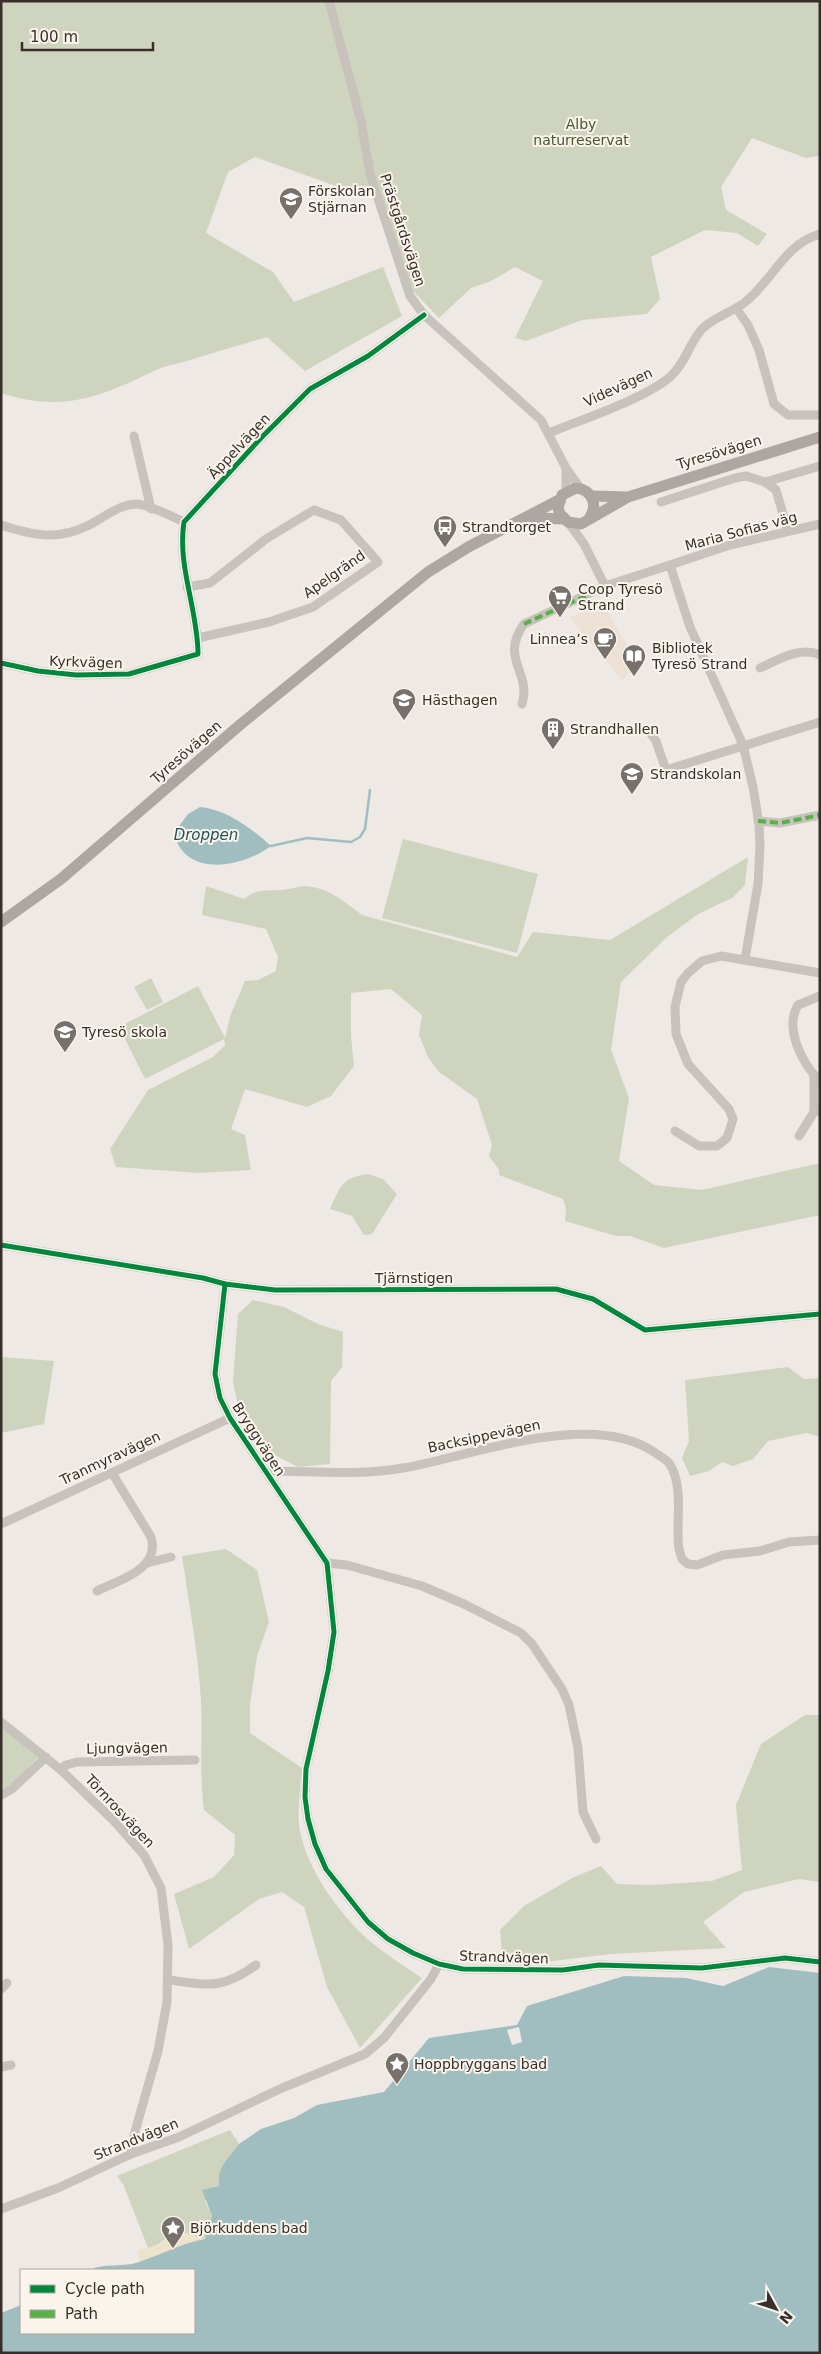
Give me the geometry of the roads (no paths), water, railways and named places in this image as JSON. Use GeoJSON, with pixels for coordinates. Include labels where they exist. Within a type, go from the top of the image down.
{"type":"FeatureCollection","features":[{"type":"Feature","properties":{"kind":"main road","name":"Tyresövägen"},"geometry":{"type":"LineString","coordinates":[[388,603],[474,550],[538,518],[566,521],[575,524],[588,520],[628,497],[820,437]]}},
{"type":"Feature","properties":{"kind":"main road","name":"Tyresövägen"},"geometry":{"type":"LineString","coordinates":[[1,922],[61,879],[234,730],[428,572],[470,546],[563,496],[581,489]]}},
{"type":"Feature","properties":{"kind":"main road"},"geometry":{"type":"LineString","coordinates":[[581,489],[592,496],[594,507],[588,520]]}},
{"type":"Feature","properties":{"kind":"main road"},"geometry":{"type":"LineString","coordinates":[[563,496],[558,508],[566,521]]}},
{"type":"Feature","properties":{"kind":"main road","name":"Tyresövägen"},"geometry":{"type":"LineString","coordinates":[[592,496],[628,497]]}},
{"type":"Feature","properties":{"kind":"street","name":"Prästgårdsvägen"},"geometry":{"type":"LineString","coordinates":[[329,1],[361,121],[370,174],[410,296],[424,315],[541,420],[566,468],[581,489]]}},
{"type":"Feature","properties":{"kind":"street","name":"Videvägen"},"geometry":{"type":"LineString","coordinates":[[549,434],[639,395],[670,377],[682,364],[702,329],[736,308],[756,292],[798,245],[809,237],[820,234]]}},
{"type":"Feature","properties":{"kind":"street"},"geometry":{"type":"LineString","coordinates":[[736,308],[748,325],[759,350],[774,404],[788,415],[820,415]]}},
{"type":"Feature","properties":{"kind":"street","name":"Äppelvägen"},"geometry":{"type":"LineString","coordinates":[[184,522],[261,438],[310,389],[368,356],[424,315]]}},
{"type":"Feature","properties":{"kind":"street"},"geometry":{"type":"LineString","coordinates":[[134,436],[151,509]]}},
{"type":"Feature","properties":{"kind":"street"},"geometry":{"type":"LineString","coordinates":[[765,482],[820,466]]}},
{"type":"Feature","properties":{"kind":"street","name":"Prästgårdsvägen"},"geometry":{"type":"LineString","coordinates":[[563,496],[566,468]]}},
{"type":"Feature","properties":{"kind":"street"},"geometry":{"type":"LineString","coordinates":[[661,502],[746,476],[765,482],[776,490],[788,531]]}},
{"type":"Feature","properties":{"kind":"street"},"geometry":{"type":"LineString","coordinates":[[1,525],[26,534],[60,536],[88,526],[105,514],[136,504],[184,522],[182,536],[188,587],[198,638]]}},
{"type":"Feature","properties":{"kind":"street","name":"Apelgränd"},"geometry":{"type":"LineString","coordinates":[[188,587],[210,582],[266,539],[314,510],[341,520],[378,562],[313,607],[269,622],[198,638]]}},
{"type":"Feature","properties":{"kind":"street"},"geometry":{"type":"LineString","coordinates":[[584,544],[588,520]]}},
{"type":"Feature","properties":{"kind":"street"},"geometry":{"type":"LineString","coordinates":[[566,521],[584,544],[604,586]]}},
{"type":"Feature","properties":{"kind":"street","name":"Maria Sofias väg"},"geometry":{"type":"LineString","coordinates":[[522,704],[523,683],[513,651],[514,642],[520,630],[528,622],[604,586],[730,545],[820,524]]}},
{"type":"Feature","properties":{"kind":"street"},"geometry":{"type":"LineString","coordinates":[[670,566],[690,627],[743,745],[758,821],[760,846],[758,884],[745,959]]}},
{"type":"Feature","properties":{"kind":"street","name":"Kyrkvägen"},"geometry":{"type":"LineString","coordinates":[[1,663],[62,674],[129,674],[198,654],[198,638]]}},
{"type":"Feature","properties":{"kind":"street"},"geometry":{"type":"LineString","coordinates":[[760,668],[794,653],[814,652],[820,655]]}},
{"type":"Feature","properties":{"kind":"street"},"geometry":{"type":"LineString","coordinates":[[650,734],[656,741],[666,770],[820,722]]}},
{"type":"Feature","properties":{"kind":"street"},"geometry":{"type":"LineString","coordinates":[[758,821],[780,823],[820,815]]}},
{"type":"Feature","properties":{"kind":"street"},"geometry":{"type":"LineString","coordinates":[[675,1131],[699,1146],[717,1146],[727,1138],[731,1129],[732,1119],[729,1109],[697,1075],[682,1051],[676,1034],[675,1007],[681,982],[688,973],[702,961],[721,956],[820,974]]}},
{"type":"Feature","properties":{"kind":"street"},"geometry":{"type":"LineString","coordinates":[[799,1136],[817,1111],[817,1078],[804,1063],[793,1022],[798,1005],[820,996]]}},
{"type":"Feature","properties":{"kind":"street","name":"Tjärnstigen"},"geometry":{"type":"LineString","coordinates":[[1,1245],[204,1278],[224,1284],[275,1290],[556,1289],[593,1299],[645,1330],[820,1314]]}},
{"type":"Feature","properties":{"kind":"street","name":"Bryggvägen"},"geometry":{"type":"LineString","coordinates":[[224,1284],[216,1374],[220,1398],[230,1418],[327,1563]]}},
{"type":"Feature","properties":{"kind":"street","name":"Tranmyravägen"},"geometry":{"type":"LineString","coordinates":[[1,1524],[230,1418]]}},
{"type":"Feature","properties":{"kind":"street","name":"Backsippevägen"},"geometry":{"type":"LineString","coordinates":[[267,1471],[341,1472],[402,1469],[541,1436],[622,1437],[644,1446],[668,1462],[677,1483],[679,1549],[682,1559],[688,1564],[697,1565],[723,1555],[760,1551],[788,1542],[820,1540]]}},
{"type":"Feature","properties":{"kind":"street"},"geometry":{"type":"LineString","coordinates":[[112,1473],[151,1537],[153,1545],[152,1556],[147,1563]]}},
{"type":"Feature","properties":{"kind":"street"},"geometry":{"type":"LineString","coordinates":[[97,1591],[147,1563],[171,1556]]}},
{"type":"Feature","properties":{"kind":"street"},"geometry":{"type":"LineString","coordinates":[[327,1563],[347,1565],[422,1586],[488,1616],[520,1634],[532,1644],[562,1689],[569,1705],[578,1748],[583,1812],[596,1839]]}},
{"type":"Feature","properties":{"kind":"street","name":"Strandvägen"},"geometry":{"type":"LineString","coordinates":[[327,1563],[334,1632],[328,1671],[306,1769],[308,1819],[315,1844],[326,1869],[368,1922],[388,1939],[413,1953],[439,1964],[462,1969],[497,1971],[563,1970],[600,1965],[702,1968],[785,1958],[820,1962]]}},
{"type":"Feature","properties":{"kind":"street","name":"Törnrosvägen"},"geometry":{"type":"LineString","coordinates":[[1,1722],[61,1770],[115,1822],[144,1855],[161,1888],[168,1945],[169,1980],[165,2016],[158,2051],[134,2134],[131,2154]]}},
{"type":"Feature","properties":{"kind":"street"},"geometry":{"type":"LineString","coordinates":[[1,1794],[12,1789],[46,1757]]}},
{"type":"Feature","properties":{"kind":"street","name":"Ljungvägen"},"geometry":{"type":"LineString","coordinates":[[61,1770],[66,1765],[77,1762],[195,1760]]}},
{"type":"Feature","properties":{"kind":"street","name":"Strandvägen"},"geometry":{"type":"LineString","coordinates":[[1,2209],[58,2188],[131,2154],[179,2137],[282,2088],[369,2051],[384,2038],[430,1979],[439,1964]]}},
{"type":"Feature","properties":{"kind":"street"},"geometry":{"type":"LineString","coordinates":[[169,1980],[219,1985],[245,1973],[256,1965]]}},
{"type":"Feature","properties":{"kind":"street"},"geometry":{"type":"LineString","coordinates":[[1,2067],[11,2066]]}},
{"type":"Feature","properties":{"kind":"water","name":"Droppen"},"geometry":{"type":"Polygon","coordinates":[[[200,807],[229,816],[256,833],[271,846],[245,860],[230,863],[215,865],[201,863],[189,857],[180,847],[174,833],[188,814],[200,807]]]}},
{"type":"Feature","properties":{"kind":"water"},"geometry":{"type":"Polygon","coordinates":[[[769,1967],[820,1973],[820,2353],[1,2353],[1,2313],[20,2305],[20,2334],[195,2334],[195,2269],[92,2269],[136,2263],[187,2243],[205,2239],[212,2216],[202,2190],[219,2186],[219,2174],[224,2163],[239,2144],[261,2129],[294,2118],[317,2105],[384,2092],[429,2038],[517,2025],[527,2006],[624,1976],[686,1978],[723,1986],[769,1967]]]}},
{"type":"Feature","properties":{"kind":"waterway"},"geometry":{"type":"LineString","coordinates":[[271,846],[307,838],[351,842],[360,837],[365,829],[370,790]]}},
{"type":"Feature","properties":{"kind":"place","name":"Förskolan Stjärnan"},"geometry":{"type":"Point","coordinates":[291,220]}},
{"type":"Feature","properties":{"kind":"place","name":"Strandtorget"},"geometry":{"type":"Point","coordinates":[445,548]}},
{"type":"Feature","properties":{"kind":"place","name":"Coop Tyresö Strand"},"geometry":{"type":"Point","coordinates":[560,618]}},
{"type":"Feature","properties":{"kind":"place","name":"Linnea’s"},"geometry":{"type":"Point","coordinates":[605,660]}},
{"type":"Feature","properties":{"kind":"place","name":"Bibliotek Tyresö Strand"},"geometry":{"type":"Point","coordinates":[634,677]}},
{"type":"Feature","properties":{"kind":"place","name":"Hästhagen"},"geometry":{"type":"Point","coordinates":[404,721]}},
{"type":"Feature","properties":{"kind":"place","name":"Strandhallen"},"geometry":{"type":"Point","coordinates":[553,750]}},
{"type":"Feature","properties":{"kind":"place","name":"Strandskolan"},"geometry":{"type":"Point","coordinates":[632,795]}},
{"type":"Feature","properties":{"kind":"place","name":"Tyresö skola"},"geometry":{"type":"Point","coordinates":[65,1053]}},
{"type":"Feature","properties":{"kind":"place","name":"Hoppbryggans bad"},"geometry":{"type":"Point","coordinates":[397,2085]}},
{"type":"Feature","properties":{"kind":"place","name":"Björkuddens bad"},"geometry":{"type":"Point","coordinates":[173,2249]}},
{"type":"Feature","properties":{"kind":"park label","name":"Alby naturreservat"},"geometry":{"type":"Point","coordinates":[581,132]}}]}
